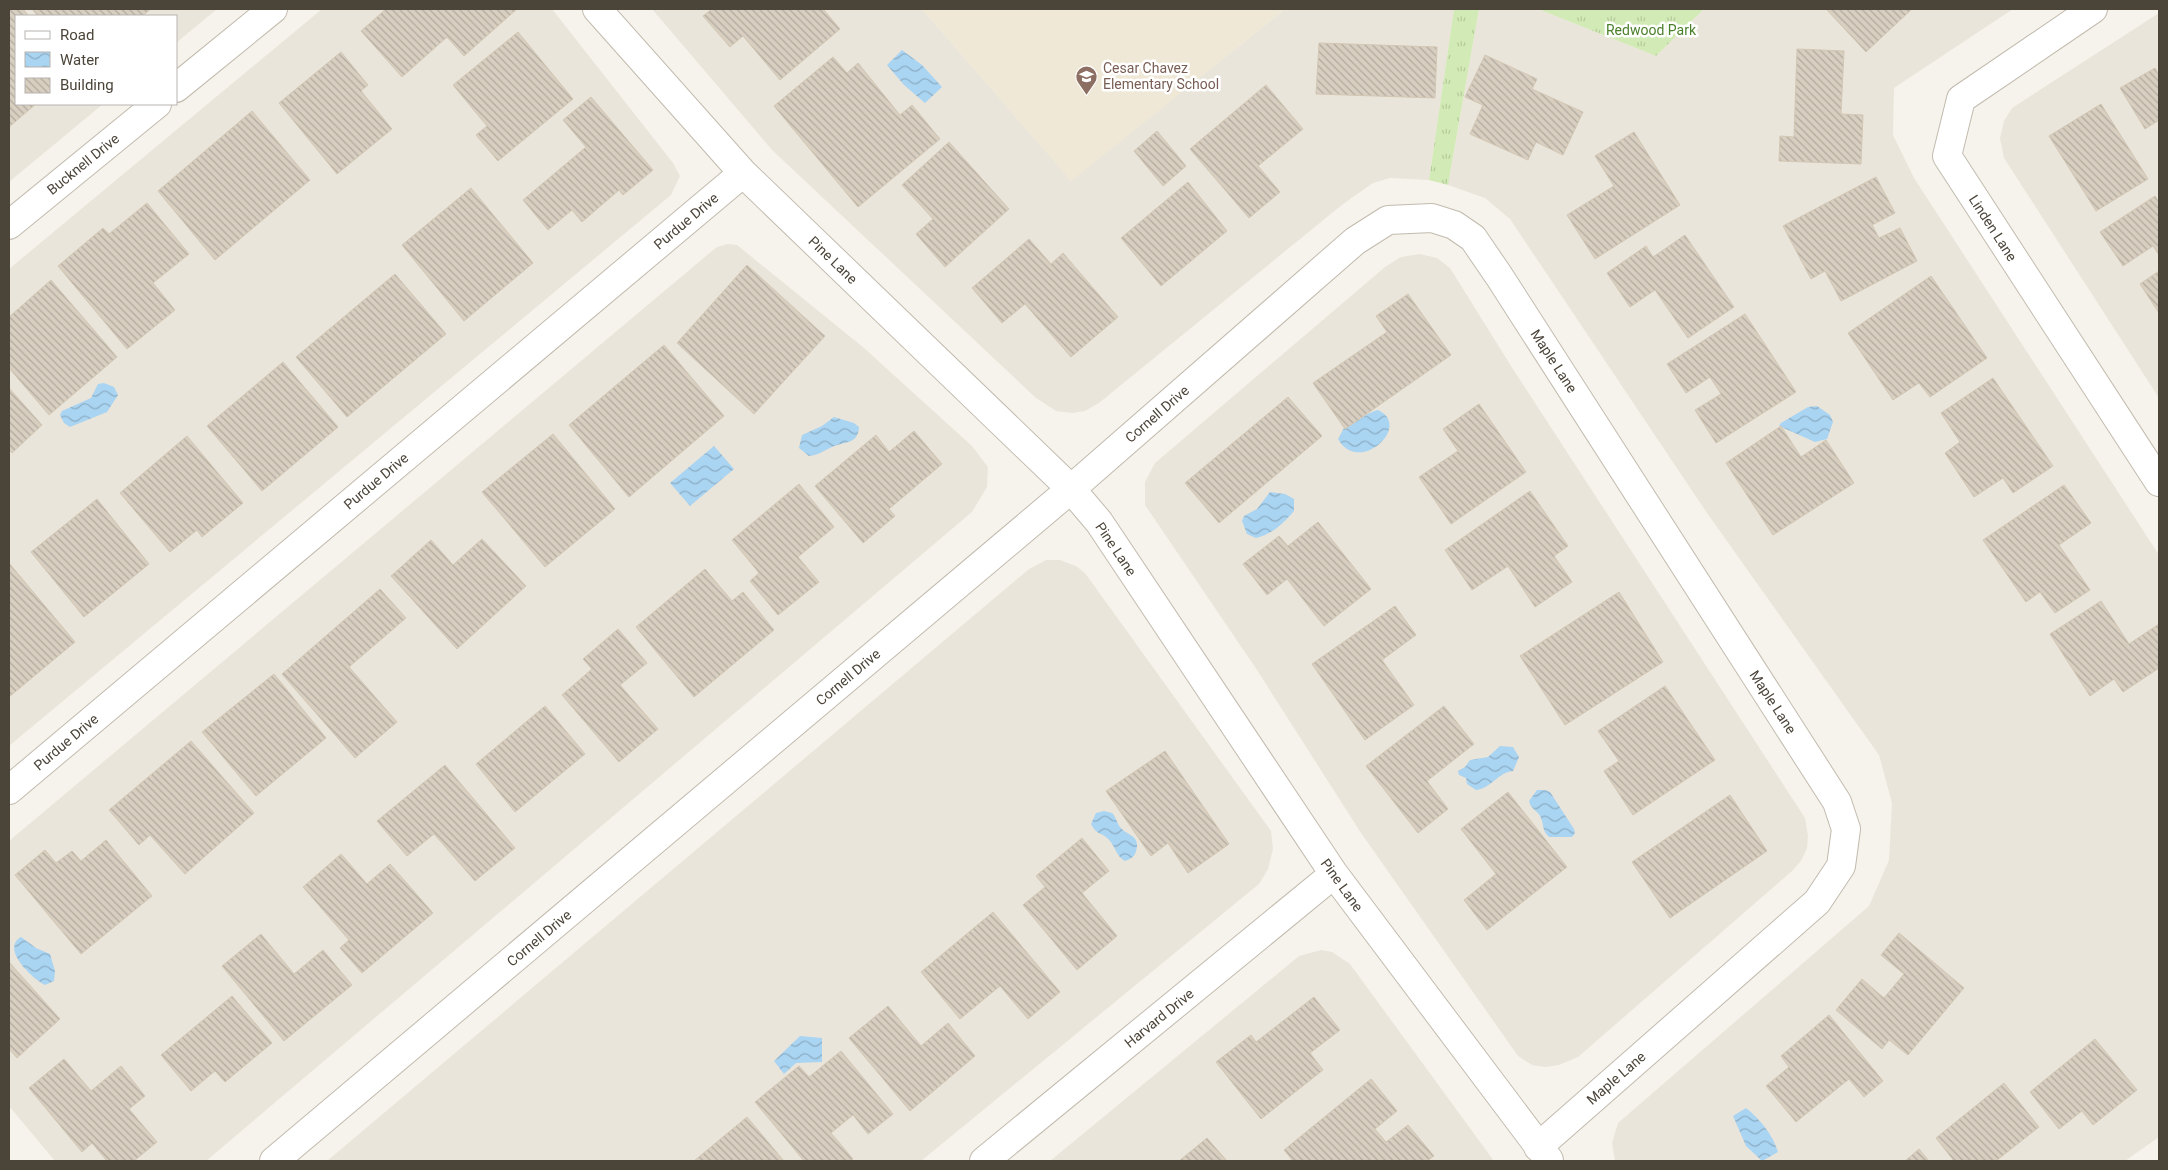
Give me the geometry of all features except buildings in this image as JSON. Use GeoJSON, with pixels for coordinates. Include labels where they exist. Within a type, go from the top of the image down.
{"type":"FeatureCollection","features":[{"type":"Feature","properties":{"kind":"street"},"geometry":{"type":"LineString","coordinates":[[178,86],[273,9]]}},
{"type":"Feature","properties":{"kind":"street","name":"Pine Lane"},"geometry":{"type":"LineString","coordinates":[[597,9],[743,173],[1071,489],[1099,522],[1334,874],[1544,1154]]}},
{"type":"Feature","properties":{"kind":"street","name":"Linden Lane"},"geometry":{"type":"LineString","coordinates":[[2093,9],[1961,99],[1947,156],[2159,482]]}},
{"type":"Feature","properties":{"kind":"street","name":"Bucknell Drive"},"geometry":{"type":"LineString","coordinates":[[9,225],[156,105]]}},
{"type":"Feature","properties":{"kind":"street","name":"Purdue Drive"},"geometry":{"type":"LineString","coordinates":[[9,790],[743,173]]}},
{"type":"Feature","properties":{"kind":"street","name":"Cornell Drive"},"geometry":{"type":"LineString","coordinates":[[274,1161],[1071,489],[1355,241],[1388,220],[1432,218]]}},
{"type":"Feature","properties":{"kind":"street","name":"Maple Lane"},"geometry":{"type":"LineString","coordinates":[[1432,218],[1454,225],[1473,238],[1500,276],[1837,802],[1846,829],[1841,866],[1817,902],[1544,1154]]}},
{"type":"Feature","properties":{"kind":"street","name":"Harvard Drive"},"geometry":{"type":"LineString","coordinates":[[984,1161],[1334,874]]}},
{"type":"Feature","properties":{"kind":"shaded area"},"geometry":{"type":"Polygon","coordinates":[[[9,9],[217,9],[178,41],[178,15],[15,15],[15,105],[102,105],[9,182],[9,9]]]}},
{"type":"Feature","properties":{"kind":"shaded area"},"geometry":{"type":"Polygon","coordinates":[[[322,9],[552,9],[673,163],[680,176],[671,195],[9,746],[9,269],[322,9]]]}},
{"type":"Feature","properties":{"kind":"shaded area"},"geometry":{"type":"Polygon","coordinates":[[[652,9],[922,9],[1071,180],[1285,9],[1454,9],[1429,180],[1390,178],[1373,183],[1343,204],[1099,403],[1085,411],[1072,413],[1056,411],[1036,398],[772,150],[652,9]]]}},
{"type":"Feature","properties":{"kind":"shaded area","name":"Cesar Chavez Elementary School"},"geometry":{"type":"Polygon","coordinates":[[[922,9],[1285,9],[1071,181],[922,9]]]}},
{"type":"Feature","properties":{"kind":"shaded area"},"geometry":{"type":"Polygon","coordinates":[[[1479,9],[1538,9],[1656,56],[1704,9],[2013,9],[1894,88],[1893,135],[1914,178],[2159,555],[2159,1137],[2125,1161],[1615,1161],[1612,1143],[1618,1123],[1869,906],[1889,860],[1892,803],[1879,755],[1707,513],[1510,219],[1485,198],[1448,185],[1479,9]]]}},
{"type":"Feature","properties":{"kind":"shaded area"},"geometry":{"type":"Polygon","coordinates":[[[2159,13],[2159,398],[2004,158],[2000,138],[2004,121],[2012,108],[2159,13]]]}},
{"type":"Feature","properties":{"kind":"shaded area"},"geometry":{"type":"Polygon","coordinates":[[[728,244],[737,245],[864,348],[972,446],[988,467],[987,487],[972,512],[206,1161],[55,1161],[9,1106],[9,841],[706,256],[717,247],[728,244]]]}},
{"type":"Feature","properties":{"kind":"shaded area"},"geometry":{"type":"Polygon","coordinates":[[[1420,254],[1437,258],[1450,268],[1511,366],[1805,818],[1808,836],[1807,848],[1801,861],[1792,871],[1578,1057],[1559,1065],[1545,1067],[1532,1065],[1518,1056],[1361,833],[1257,670],[1145,505],[1145,482],[1155,463],[1385,267],[1401,257],[1420,254]]]}},
{"type":"Feature","properties":{"kind":"shaded area"},"geometry":{"type":"Polygon","coordinates":[[[1046,560],[1060,560],[1076,566],[1085,573],[1271,831],[1273,849],[1268,869],[1259,884],[921,1161],[327,1161],[1029,569],[1046,560]]]}},
{"type":"Feature","properties":{"kind":"shaded area"},"geometry":{"type":"Polygon","coordinates":[[[1321,950],[1332,952],[1350,964],[1494,1161],[1050,1161],[1299,956],[1321,950]]]}},
{"type":"Feature","properties":{"kind":"green space"},"geometry":{"type":"Polygon","coordinates":[[[1454,9],[1479,9],[1448,185],[1429,180],[1454,9]]]}},
{"type":"Feature","properties":{"kind":"green space","name":"Redwood Park"},"geometry":{"type":"Polygon","coordinates":[[[1538,9],[1704,9],[1656,56],[1538,9]]]}},
{"type":"Feature","properties":{"kind":"water"},"geometry":{"type":"Polygon","coordinates":[[[902,50],[922,65],[942,87],[925,103],[904,85],[887,65],[902,50]]]}},
{"type":"Feature","properties":{"kind":"water"},"geometry":{"type":"Polygon","coordinates":[[[104,383],[114,387],[118,395],[107,412],[70,427],[64,423],[60,415],[62,411],[91,398],[98,384],[104,383]]]}},
{"type":"Feature","properties":{"kind":"water"},"geometry":{"type":"Polygon","coordinates":[[[1817,406],[1830,415],[1833,422],[1827,439],[1815,442],[1779,426],[1808,407],[1817,406]]]}},
{"type":"Feature","properties":{"kind":"water"},"geometry":{"type":"Polygon","coordinates":[[[1378,410],[1387,417],[1389,426],[1386,436],[1379,444],[1369,450],[1358,452],[1347,449],[1338,439],[1344,428],[1378,410]]]}},
{"type":"Feature","properties":{"kind":"water"},"geometry":{"type":"Polygon","coordinates":[[[834,417],[854,423],[859,427],[858,433],[853,440],[809,456],[799,448],[802,435],[822,426],[834,417]]]}},
{"type":"Feature","properties":{"kind":"water"},"geometry":{"type":"Polygon","coordinates":[[[714,446],[734,469],[690,506],[670,483],[714,446]]]}},
{"type":"Feature","properties":{"kind":"water"},"geometry":{"type":"Polygon","coordinates":[[[1270,492],[1285,494],[1294,499],[1294,511],[1277,528],[1256,538],[1247,534],[1242,521],[1244,516],[1257,509],[1270,492]]]}},
{"type":"Feature","properties":{"kind":"water"},"geometry":{"type":"Polygon","coordinates":[[[1500,746],[1513,747],[1519,757],[1513,771],[1507,772],[1482,789],[1476,790],[1467,784],[1466,778],[1459,775],[1458,771],[1465,767],[1470,760],[1488,757],[1500,746]]]}},
{"type":"Feature","properties":{"kind":"water"},"geometry":{"type":"Polygon","coordinates":[[[1537,790],[1550,792],[1574,829],[1575,833],[1572,837],[1549,837],[1547,835],[1540,815],[1531,806],[1529,801],[1537,790]]]}},
{"type":"Feature","properties":{"kind":"water"},"geometry":{"type":"Polygon","coordinates":[[[1104,811],[1112,813],[1120,827],[1137,842],[1135,855],[1130,859],[1125,861],[1122,859],[1110,841],[1091,824],[1096,813],[1104,811]]]}},
{"type":"Feature","properties":{"kind":"water"},"geometry":{"type":"Polygon","coordinates":[[[21,937],[36,948],[50,954],[55,971],[54,981],[45,985],[33,977],[21,963],[14,949],[16,942],[21,937]]]}},
{"type":"Feature","properties":{"kind":"water"},"geometry":{"type":"Polygon","coordinates":[[[800,1036],[822,1038],[822,1062],[796,1063],[784,1074],[774,1061],[800,1036]]]}},
{"type":"Feature","properties":{"kind":"water"},"geometry":{"type":"Polygon","coordinates":[[[1746,1108],[1765,1128],[1778,1152],[1762,1161],[1746,1146],[1733,1116],[1746,1108]]]}},
{"type":"Feature","properties":{"kind":"place","name":"Cesar Chavez Elementary School"},"geometry":{"type":"Point","coordinates":[1087,95]}}]}
